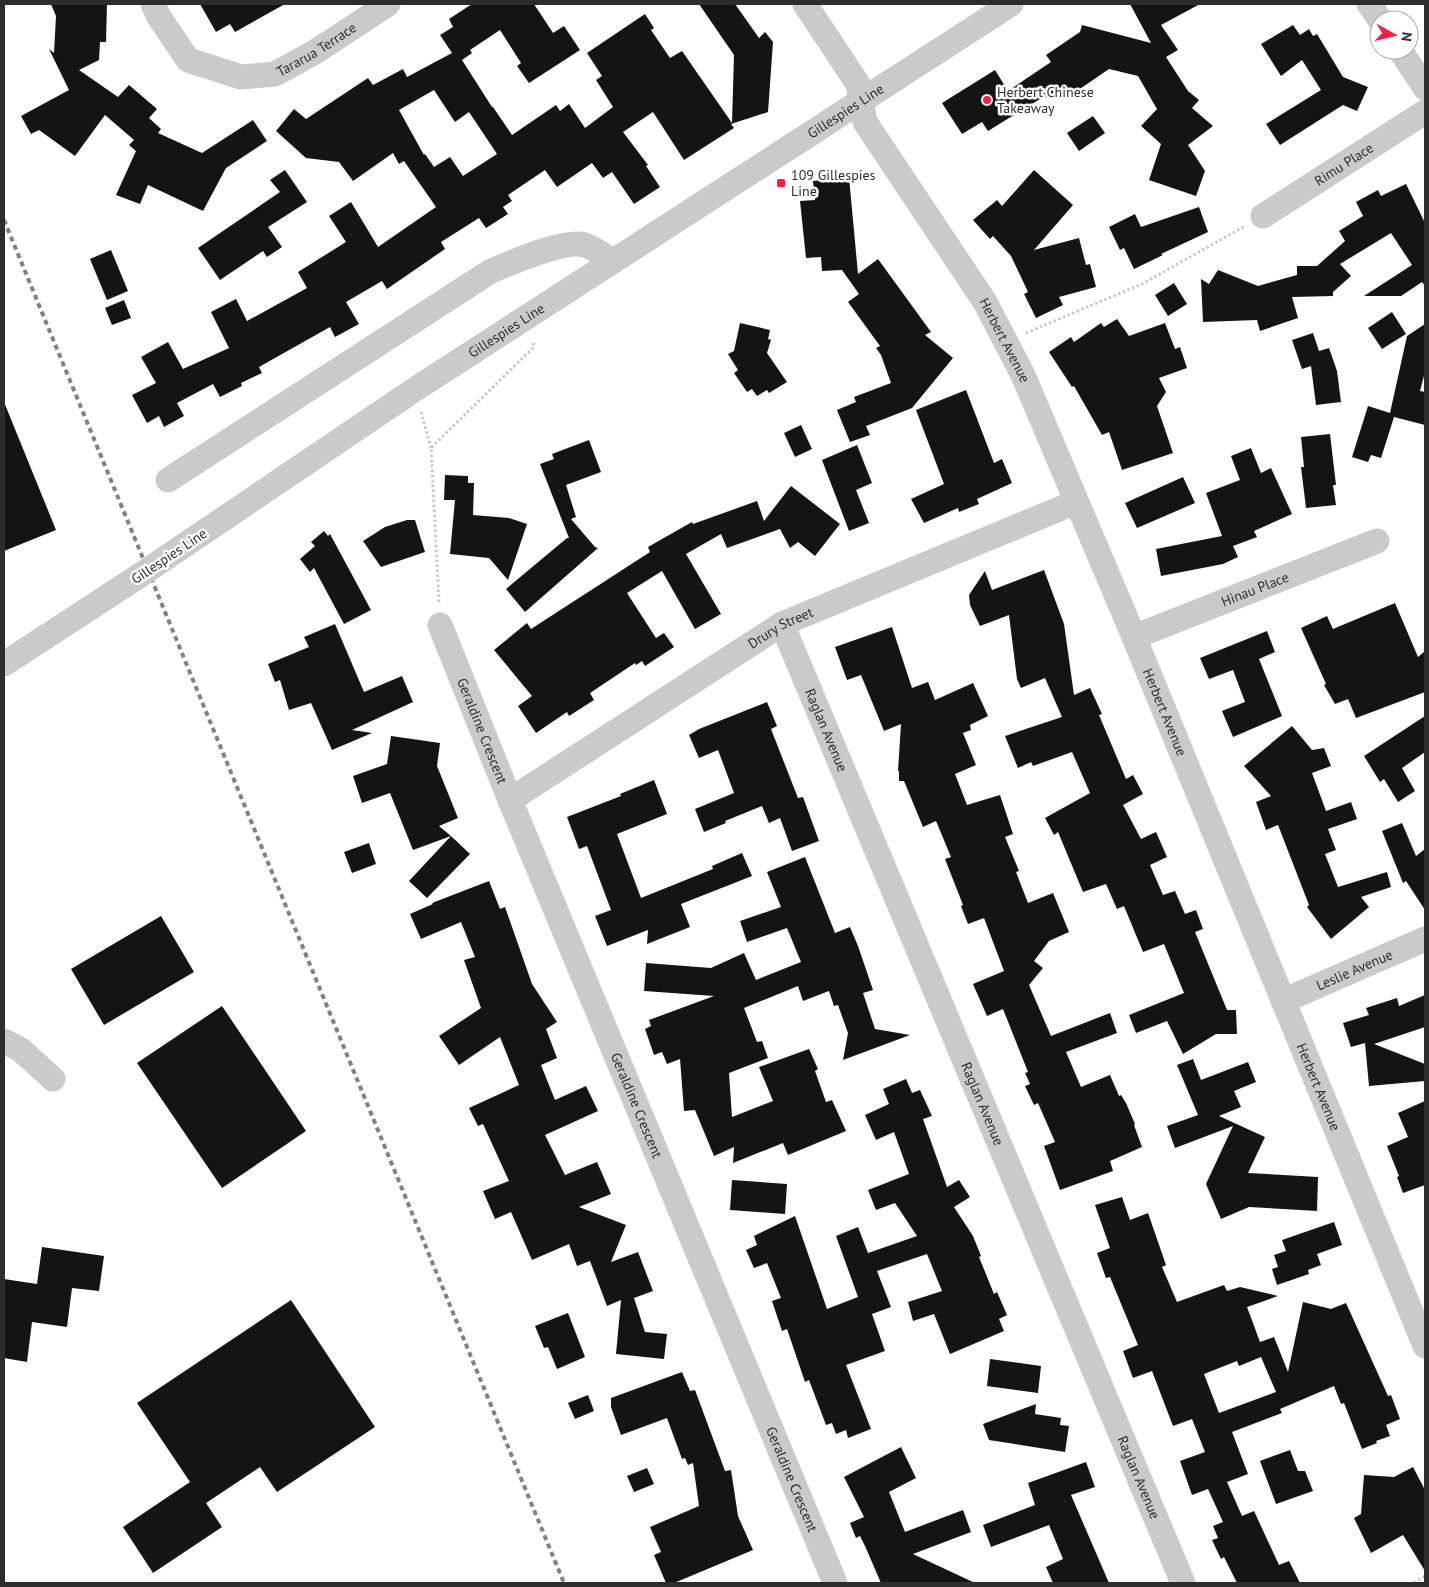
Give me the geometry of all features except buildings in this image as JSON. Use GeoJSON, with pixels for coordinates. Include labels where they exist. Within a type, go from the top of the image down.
{"type":"FeatureCollection","features":[{"type":"Feature","properties":{"kind":"street","name":"Tararua Terrace"},"geometry":{"type":"LineString","coordinates":[[153,4],[159,18],[188,60],[241,77],[275,74],[315,52],[388,4]]}},
{"type":"Feature","properties":{"kind":"street","name":"Herbert Avenue"},"geometry":{"type":"LineString","coordinates":[[806,4],[858,84],[865,122],[985,302],[1023,375],[1134,637],[1425,1346]]}},
{"type":"Feature","properties":{"kind":"street","name":"Gillespies Line"},"geometry":{"type":"LineString","coordinates":[[4,664],[612,260],[862,102],[1012,4]]}},
{"type":"Feature","properties":{"kind":"street"},"geometry":{"type":"LineString","coordinates":[[1407,60],[1425,88]]}},
{"type":"Feature","properties":{"kind":"street","name":"Rimu Place"},"geometry":{"type":"LineString","coordinates":[[1263,216],[1425,112]]}},
{"type":"Feature","properties":{"kind":"street"},"geometry":{"type":"LineString","coordinates":[[168,480],[490,271],[538,253],[566,246],[584,245],[612,260]]}},
{"type":"Feature","properties":{"kind":"street","name":"Drury Street"},"geometry":{"type":"LineString","coordinates":[[510,800],[782,624],[1076,502]]}},
{"type":"Feature","properties":{"kind":"street","name":"Hinau Place"},"geometry":{"type":"LineString","coordinates":[[1134,637],[1377,541]]}},
{"type":"Feature","properties":{"kind":"street","name":"Raglan Avenue"},"geometry":{"type":"LineString","coordinates":[[782,624],[1183,1583]]}},
{"type":"Feature","properties":{"kind":"street","name":"Geraldine Crescent"},"geometry":{"type":"LineString","coordinates":[[440,625],[510,800],[835,1583]]}},
{"type":"Feature","properties":{"kind":"street","name":"Leslie Avenue"},"geometry":{"type":"LineString","coordinates":[[1283,1001],[1425,939]]}},
{"type":"Feature","properties":{"kind":"street"},"geometry":{"type":"LineString","coordinates":[[4,1041],[21,1050],[53,1079]]}},
{"type":"Feature","properties":{"kind":"path"},"geometry":{"type":"LineString","coordinates":[[1006,342],[1142,284],[1263,216]]}},
{"type":"Feature","properties":{"kind":"path"},"geometry":{"type":"LineString","coordinates":[[432,448],[534,347],[527,316]]}},
{"type":"Feature","properties":{"kind":"path"},"geometry":{"type":"LineString","coordinates":[[414,390],[432,448],[440,625]]}},
{"type":"Feature","properties":{"kind":"path"},"geometry":{"type":"LineString","coordinates":[[1414,1583],[1425,1576]]}},
{"type":"Feature","properties":{"kind":"railway"},"geometry":{"type":"LineString","coordinates":[[4,220],[564,1583]]}},
{"type":"Feature","properties":{"kind":"place","name":"Herbert Chinese Takeaway"},"geometry":{"type":"Point","coordinates":[987,100]}},
{"type":"Feature","properties":{"kind":"place","name":"109 Gillespies Line"},"geometry":{"type":"Point","coordinates":[781,183]}}]}
